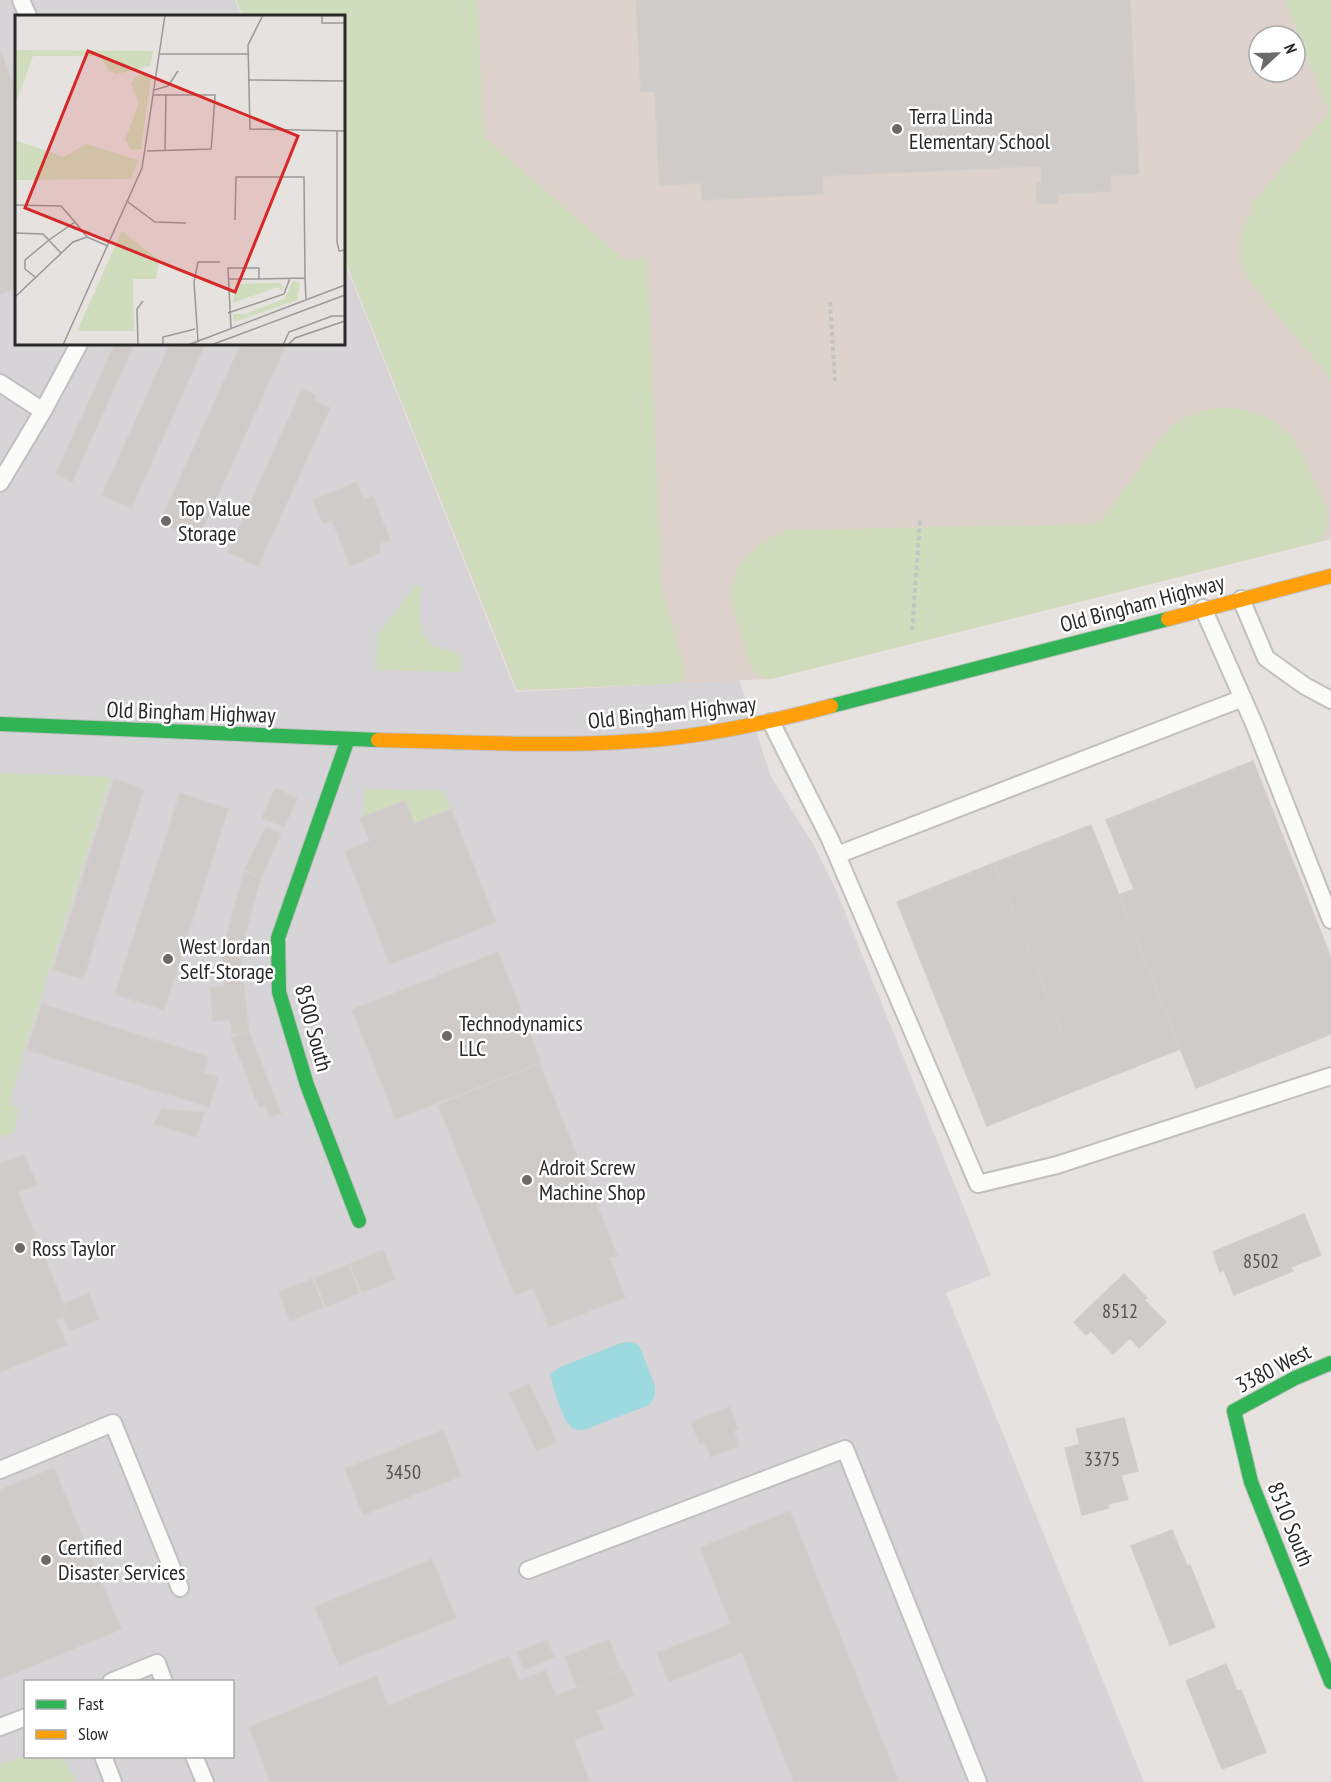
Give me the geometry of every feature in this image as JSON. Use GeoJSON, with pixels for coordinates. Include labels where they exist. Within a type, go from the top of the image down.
{"type":"FeatureCollection","features":[{"type":"Feature","properties":{"kind":"street","name":"Old Bingham Highway"},"geometry":{"type":"LineString","coordinates":[[0,724],[348,739],[545,744],[639,741],[771,722],[1331,576]]}},
{"type":"Feature","properties":{"kind":"street","name":"8500 South"},"geometry":{"type":"LineString","coordinates":[[348,739],[278,939],[279,992],[307,1085],[359,1221]]}},
{"type":"Feature","properties":{"kind":"street","name":"3380 West"},"geometry":{"type":"LineString","coordinates":[[1234,1411],[1295,1378],[1331,1363]]}},
{"type":"Feature","properties":{"kind":"street","name":"8510 South"},"geometry":{"type":"LineString","coordinates":[[1234,1411],[1251,1482],[1331,1682]]}},
{"type":"Feature","properties":{"kind":"lane"},"geometry":{"type":"LineString","coordinates":[[21,0],[28,15]]}},
{"type":"Feature","properties":{"kind":"lane"},"geometry":{"type":"LineString","coordinates":[[0,483],[78,345]]}},
{"type":"Feature","properties":{"kind":"lane"},"geometry":{"type":"LineString","coordinates":[[0,383],[43,411]]}},
{"type":"Feature","properties":{"kind":"lane"},"geometry":{"type":"LineString","coordinates":[[1241,599],[1266,658],[1305,686],[1331,700]]}},
{"type":"Feature","properties":{"kind":"lane"},"geometry":{"type":"LineString","coordinates":[[1203,608],[1264,747],[1331,920]]}},
{"type":"Feature","properties":{"kind":"lane"},"geometry":{"type":"LineString","coordinates":[[837,855],[1242,698]]}},
{"type":"Feature","properties":{"kind":"lane"},"geometry":{"type":"LineString","coordinates":[[771,722],[837,855],[978,1184],[1057,1165],[1331,1076]]}},
{"type":"Feature","properties":{"kind":"lane"},"geometry":{"type":"LineString","coordinates":[[0,1470],[113,1423],[180,1588]]}},
{"type":"Feature","properties":{"kind":"lane"},"geometry":{"type":"LineString","coordinates":[[528,1570],[845,1449],[978,1782]]}},
{"type":"Feature","properties":{"kind":"lane"},"geometry":{"type":"LineString","coordinates":[[116,1680],[157,1663],[163,1680]]}},
{"type":"Feature","properties":{"kind":"lane"},"geometry":{"type":"LineString","coordinates":[[0,1728],[24,1718]]}},
{"type":"Feature","properties":{"kind":"lane"},"geometry":{"type":"LineString","coordinates":[[104,1758],[113,1782]]}},
{"type":"Feature","properties":{"kind":"lane"},"geometry":{"type":"LineString","coordinates":[[195,1758],[205,1782]]}},
{"type":"Feature","properties":{"kind":"path"},"geometry":{"type":"LineString","coordinates":[[830,302],[835,381]]}},
{"type":"Feature","properties":{"kind":"path"},"geometry":{"type":"LineString","coordinates":[[912,630],[920,521]]}},
{"type":"Feature","properties":{"kind":"shaded area"},"geometry":{"type":"Polygon","coordinates":[[[0,0],[235,0],[242,15],[15,15],[15,345],[345,345],[345,264],[516,692],[739,680],[771,777],[813,844],[836,890],[991,1275],[946,1293],[1144,1782],[0,1782],[0,0]]]}},
{"type":"Feature","properties":{"kind":"shaded area"},"geometry":{"type":"Polygon","coordinates":[[[236,0],[1331,0],[1331,539],[771,679],[517,691],[345,261],[345,15],[243,15],[236,0]]]}},
{"type":"Feature","properties":{"kind":"green space"},"geometry":{"type":"Polygon","coordinates":[[[236,0],[477,0],[484,137],[624,260],[647,259],[662,589],[684,666],[683,679],[679,683],[518,690],[345,258],[345,15],[243,15],[236,0]]]}},
{"type":"Feature","properties":{"kind":"green space"},"geometry":{"type":"Polygon","coordinates":[[[1285,0],[1331,0],[1331,380],[1253,285],[1242,265],[1240,249],[1242,232],[1252,211],[1252,204],[1329,112],[1307,56],[1307,24],[1294,24],[1285,0]]]}},
{"type":"Feature","properties":{"kind":"green space"},"geometry":{"type":"Polygon","coordinates":[[[1213,408],[1236,408],[1257,413],[1290,434],[1301,452],[1327,510],[1327,529],[1320,541],[771,679],[759,675],[752,667],[734,611],[733,583],[742,562],[749,553],[768,539],[790,530],[1095,524],[1105,516],[1163,435],[1177,422],[1213,408]]]}},
{"type":"Feature","properties":{"kind":"green space"},"geometry":{"type":"Polygon","coordinates":[[[415,586],[423,586],[419,618],[423,634],[433,645],[461,656],[461,672],[376,670],[378,635],[415,586]]]}},
{"type":"Feature","properties":{"kind":"green space"},"geometry":{"type":"Polygon","coordinates":[[[0,773],[111,777],[25,1046],[9,1105],[19,1109],[14,1132],[0,1138],[0,773]]]}},
{"type":"Feature","properties":{"kind":"green space"},"geometry":{"type":"Polygon","coordinates":[[[365,789],[444,791],[451,809],[414,824],[405,801],[362,818],[365,789]]]}},
{"type":"Feature","properties":{"kind":"green space"},"geometry":{"type":"Polygon","coordinates":[[[24,1755],[24,1758],[60,1758],[66,1764],[75,1782],[0,1782],[0,1765],[24,1755]]]}},
{"type":"Feature","properties":{"kind":"water"},"geometry":{"type":"Polygon","coordinates":[[[631,1342],[638,1345],[641,1350],[655,1386],[655,1396],[649,1405],[584,1430],[576,1430],[567,1422],[561,1409],[551,1374],[558,1368],[621,1343],[631,1342]]]}},
{"type":"Feature","properties":{"kind":"building","name":"Terra Linda Elementary School"},"geometry":{"type":"Polygon","coordinates":[[[636,0],[1130,0],[1139,174],[1110,176],[1111,191],[1058,194],[1057,203],[1037,204],[1036,183],[1042,183],[1041,166],[822,176],[823,194],[702,200],[701,183],[659,185],[655,92],[641,92],[636,0]]]}},
{"type":"Feature","properties":{"kind":"building"},"geometry":{"type":"Polygon","coordinates":[[[0,50],[15,88],[15,288],[0,294],[0,50]]]}},
{"type":"Feature","properties":{"kind":"building"},"geometry":{"type":"Polygon","coordinates":[[[115,345],[134,345],[72,482],[56,474],[115,345]]]}},
{"type":"Feature","properties":{"kind":"building"},"geometry":{"type":"Polygon","coordinates":[[[170,345],[205,345],[131,508],[102,495],[170,345]]]}},
{"type":"Feature","properties":{"kind":"building"},"geometry":{"type":"Polygon","coordinates":[[[241,345],[286,345],[198,539],[160,522],[241,345]]]}},
{"type":"Feature","properties":{"kind":"building"},"geometry":{"type":"Polygon","coordinates":[[[302,389],[316,395],[314,401],[330,408],[258,566],[228,552],[302,389]]]}},
{"type":"Feature","properties":{"kind":"building"},"geometry":{"type":"Polygon","coordinates":[[[357,482],[364,500],[373,496],[390,540],[379,544],[380,553],[350,566],[332,520],[323,524],[313,500],[357,482]]]}},
{"type":"Feature","properties":{"kind":"building"},"geometry":{"type":"Polygon","coordinates":[[[1253,761],[1331,958],[1331,1034],[1196,1088],[1119,895],[1134,889],[1106,820],[1253,761]]]}},
{"type":"Feature","properties":{"kind":"building"},"geometry":{"type":"Polygon","coordinates":[[[114,779],[143,789],[143,791],[83,979],[53,970],[114,779]]]}},
{"type":"Feature","properties":{"kind":"building"},"geometry":{"type":"Polygon","coordinates":[[[275,788],[297,798],[284,827],[262,818],[275,788]]]}},
{"type":"Feature","properties":{"kind":"building"},"geometry":{"type":"Polygon","coordinates":[[[180,793],[228,809],[164,1010],[115,994],[180,793]]]}},
{"type":"Feature","properties":{"kind":"building"},"geometry":{"type":"Polygon","coordinates":[[[405,801],[414,824],[451,809],[496,922],[390,964],[345,851],[370,841],[360,818],[405,801]]]}},
{"type":"Feature","properties":{"kind":"building"},"geometry":{"type":"Polygon","coordinates":[[[1091,825],[1180,1049],[1084,1087],[994,863],[1091,825]]]}},
{"type":"Feature","properties":{"kind":"building"},"geometry":{"type":"Polygon","coordinates":[[[266,827],[281,834],[261,877],[245,869],[266,827]]]}},
{"type":"Feature","properties":{"kind":"building"},"geometry":{"type":"Polygon","coordinates":[[[994,863],[1084,1087],[987,1126],[897,902],[994,863]]]}},
{"type":"Feature","properties":{"kind":"building"},"geometry":{"type":"Polygon","coordinates":[[[244,872],[261,877],[240,953],[223,949],[244,872]]]}},
{"type":"Feature","properties":{"kind":"building","name":"Technodynamics LLC"},"geometry":{"type":"Polygon","coordinates":[[[498,952],[541,1062],[396,1119],[352,1010],[498,952]]]}},
{"type":"Feature","properties":{"kind":"building"},"geometry":{"type":"Polygon","coordinates":[[[240,953],[249,1032],[232,1034],[230,1020],[213,1021],[210,988],[225,986],[221,955],[240,953]]]}},
{"type":"Feature","properties":{"kind":"building"},"geometry":{"type":"Polygon","coordinates":[[[42,1004],[208,1057],[204,1073],[218,1077],[209,1107],[27,1050],[42,1004]]]}},
{"type":"Feature","properties":{"kind":"building"},"geometry":{"type":"Polygon","coordinates":[[[249,1032],[281,1113],[270,1117],[265,1105],[259,1107],[232,1038],[249,1032]]]}},
{"type":"Feature","properties":{"kind":"building","name":"Adroit Screw Machine Shop"},"geometry":{"type":"Polygon","coordinates":[[[540,1064],[617,1255],[609,1258],[625,1297],[549,1327],[534,1288],[515,1295],[438,1105],[540,1064]]]}},
{"type":"Feature","properties":{"kind":"building"},"geometry":{"type":"Polygon","coordinates":[[[162,1109],[204,1113],[196,1137],[154,1124],[162,1109]]]}},
{"type":"Feature","properties":{"kind":"building","name":"Ross Taylor"},"geometry":{"type":"Polygon","coordinates":[[[24,1154],[37,1185],[18,1192],[68,1315],[56,1319],[67,1345],[0,1372],[0,1164],[24,1154]]]}},
{"type":"Feature","properties":{"kind":"building"},"geometry":{"type":"Polygon","coordinates":[[[1304,1214],[1321,1255],[1291,1267],[1293,1271],[1234,1295],[1224,1270],[1220,1272],[1213,1252],[1304,1214]]]}},
{"type":"Feature","properties":{"kind":"building"},"geometry":{"type":"Polygon","coordinates":[[[383,1250],[395,1279],[362,1292],[350,1264],[383,1250]]]}},
{"type":"Feature","properties":{"kind":"building"},"geometry":{"type":"Polygon","coordinates":[[[348,1265],[359,1293],[326,1307],[315,1278],[348,1265]]]}},
{"type":"Feature","properties":{"kind":"building"},"geometry":{"type":"Polygon","coordinates":[[[1124,1274],[1147,1298],[1144,1300],[1166,1322],[1139,1348],[1130,1338],[1113,1354],[1091,1331],[1086,1335],[1074,1322],[1124,1274]]]}},
{"type":"Feature","properties":{"kind":"building"},"geometry":{"type":"Polygon","coordinates":[[[312,1279],[323,1307],[290,1321],[279,1292],[312,1279]]]}},
{"type":"Feature","properties":{"kind":"building"},"geometry":{"type":"Polygon","coordinates":[[[89,1293],[99,1319],[69,1331],[63,1317],[68,1315],[64,1304],[89,1293]]]}},
{"type":"Feature","properties":{"kind":"building"},"geometry":{"type":"Polygon","coordinates":[[[529,1384],[557,1442],[537,1451],[509,1393],[529,1384]]]}},
{"type":"Feature","properties":{"kind":"building"},"geometry":{"type":"Polygon","coordinates":[[[730,1407],[738,1429],[734,1431],[739,1446],[711,1457],[705,1442],[700,1444],[691,1422],[730,1407]]]}},
{"type":"Feature","properties":{"kind":"building"},"geometry":{"type":"Polygon","coordinates":[[[1124,1418],[1138,1471],[1121,1475],[1128,1499],[1108,1504],[1109,1508],[1082,1515],[1065,1448],[1080,1444],[1076,1429],[1124,1418]]]}},
{"type":"Feature","properties":{"kind":"building"},"geometry":{"type":"Polygon","coordinates":[[[443,1430],[461,1476],[363,1515],[345,1469],[443,1430]]]}},
{"type":"Feature","properties":{"kind":"building","name":"Certified Disaster Services"},"geometry":{"type":"Polygon","coordinates":[[[54,1468],[121,1629],[0,1679],[0,1490],[54,1468]]]}},
{"type":"Feature","properties":{"kind":"building"},"geometry":{"type":"Polygon","coordinates":[[[790,1511],[899,1782],[794,1782],[742,1652],[669,1682],[657,1653],[731,1624],[700,1548],[790,1511]]]}},
{"type":"Feature","properties":{"kind":"building"},"geometry":{"type":"Polygon","coordinates":[[[1172,1530],[1187,1566],[1190,1565],[1215,1627],[1170,1645],[1131,1546],[1172,1530]]]}},
{"type":"Feature","properties":{"kind":"building"},"geometry":{"type":"Polygon","coordinates":[[[432,1559],[456,1618],[339,1665],[315,1607],[432,1559]]]}},
{"type":"Feature","properties":{"kind":"building"},"geometry":{"type":"Polygon","coordinates":[[[547,1640],[554,1657],[524,1670],[517,1652],[547,1640]]]}},
{"type":"Feature","properties":{"kind":"building"},"geometry":{"type":"Polygon","coordinates":[[[609,1640],[621,1670],[577,1688],[565,1657],[609,1640]]]}},
{"type":"Feature","properties":{"kind":"building"},"geometry":{"type":"Polygon","coordinates":[[[509,1656],[519,1681],[545,1670],[556,1696],[623,1669],[634,1695],[596,1711],[604,1728],[574,1740],[590,1782],[267,1782],[270,1781],[249,1727],[376,1676],[388,1706],[509,1656]]]}},
{"type":"Feature","properties":{"kind":"building"},"geometry":{"type":"Polygon","coordinates":[[[1226,1664],[1237,1691],[1241,1690],[1266,1752],[1222,1769],[1186,1681],[1226,1664]]]}},
{"type":"Feature","properties":{"kind":"traffic: fast"},"geometry":{"type":"LineString","coordinates":[[831,706],[1168,619]]}},
{"type":"Feature","properties":{"kind":"traffic: fast"},"geometry":{"type":"LineString","coordinates":[[0,724],[378,740]]}},
{"type":"Feature","properties":{"kind":"traffic: fast"},"geometry":{"type":"LineString","coordinates":[[348,739],[278,938],[279,992],[307,1085],[359,1221]]}},
{"type":"Feature","properties":{"kind":"traffic: fast"},"geometry":{"type":"LineString","coordinates":[[1331,1363],[1295,1378],[1234,1411],[1251,1482],[1331,1682]]}},
{"type":"Feature","properties":{"kind":"traffic: slow"},"geometry":{"type":"LineString","coordinates":[[1168,619],[1331,576]]}},
{"type":"Feature","properties":{"kind":"traffic: slow"},"geometry":{"type":"LineString","coordinates":[[378,740],[540,744],[638,741],[735,728],[831,706]]}},
{"type":"Feature","properties":{"kind":"place","name":"Terra Linda Elementary School"},"geometry":{"type":"Point","coordinates":[897,129]}},
{"type":"Feature","properties":{"kind":"place","name":"Top Value Storage"},"geometry":{"type":"Point","coordinates":[166,521]}},
{"type":"Feature","properties":{"kind":"place","name":"West Jordan Self-Storage"},"geometry":{"type":"Point","coordinates":[168,959]}},
{"type":"Feature","properties":{"kind":"place","name":"Technodynamics LLC"},"geometry":{"type":"Point","coordinates":[447,1036]}},
{"type":"Feature","properties":{"kind":"place","name":"Adroit Screw Machine Shop"},"geometry":{"type":"Point","coordinates":[527,1180]}},
{"type":"Feature","properties":{"kind":"place","name":"Ross Taylor"},"geometry":{"type":"Point","coordinates":[20,1248]}},
{"type":"Feature","properties":{"kind":"place","name":"Certified Disaster Services"},"geometry":{"type":"Point","coordinates":[46,1560]}}]}
